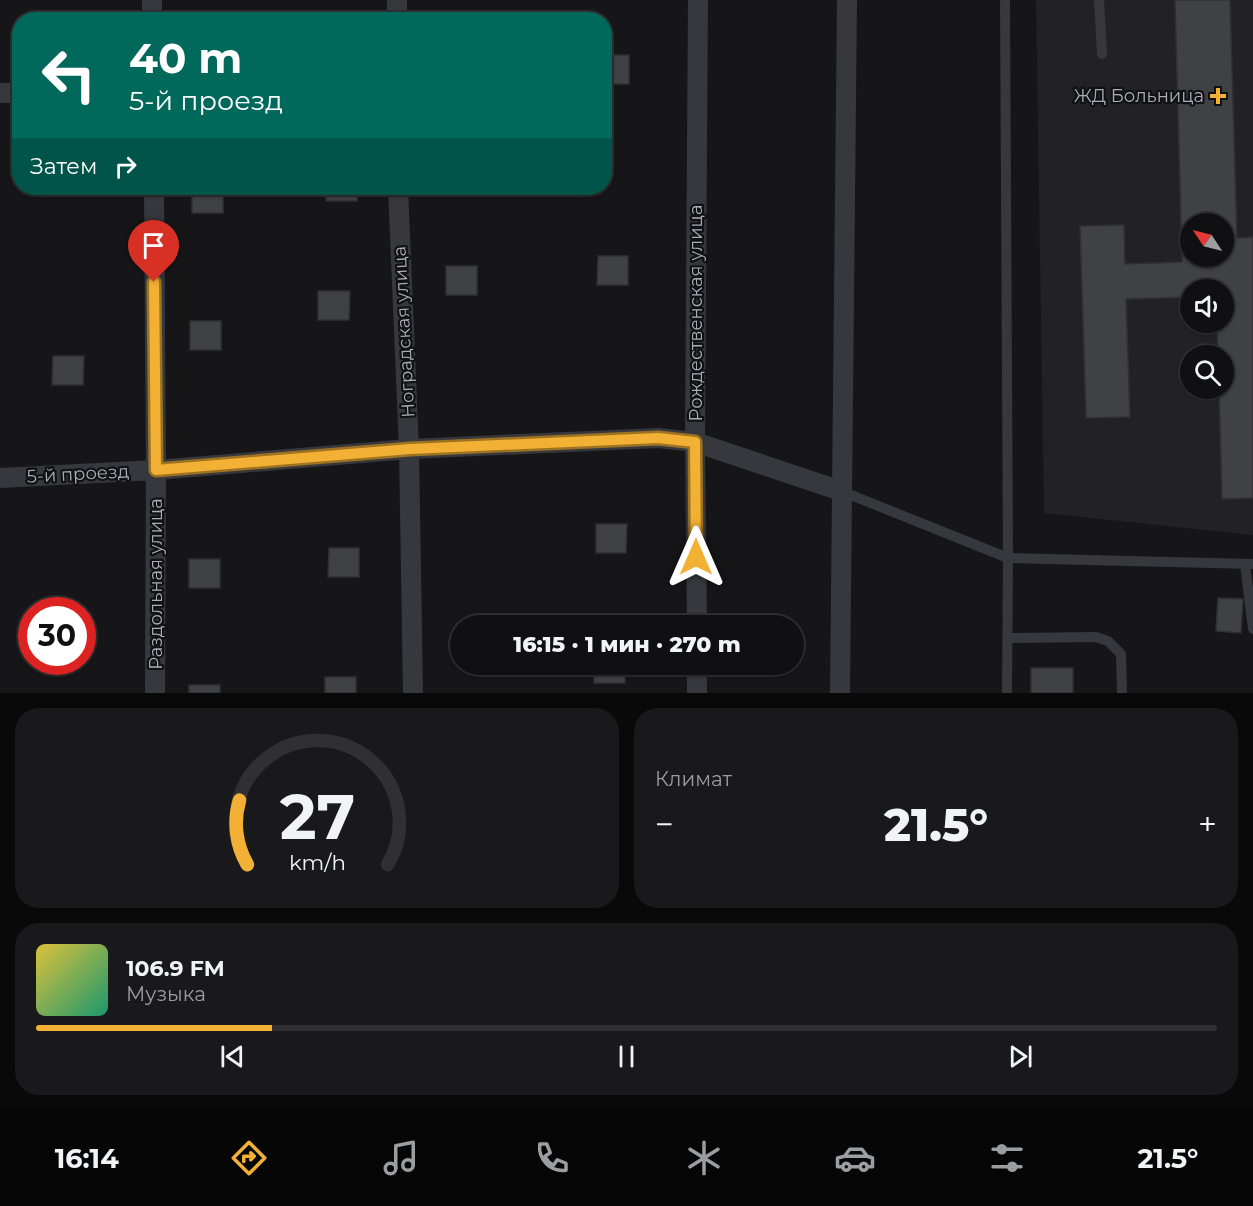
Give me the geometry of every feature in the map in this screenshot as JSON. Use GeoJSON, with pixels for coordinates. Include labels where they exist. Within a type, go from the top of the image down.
{"type":"FeatureCollection","features":[{"type":"Feature","properties":{"kind":"street","name":"Рождественская улица"},"geometry":{"type":"LineString","coordinates":[[697,615],[695,442],[698,0]]}},
{"type":"Feature","properties":{"kind":"street"},"geometry":{"type":"LineString","coordinates":[[840,693],[847,0]]}},
{"type":"Feature","properties":{"kind":"street","name":"Раздольная улица"},"geometry":{"type":"LineString","coordinates":[[154,195],[155,693]]}},
{"type":"Feature","properties":{"kind":"street","name":"Ноградская улица"},"geometry":{"type":"LineString","coordinates":[[398,195],[410,449],[413,693]]}},
{"type":"Feature","properties":{"kind":"street","name":"5-й проезд"},"geometry":{"type":"LineString","coordinates":[[0,478],[156,470],[410,449],[658,438],[695,442],[841,491]]}},
{"type":"Feature","properties":{"kind":"street"},"geometry":{"type":"LineString","coordinates":[[697,675],[697,693]]}},
{"type":"Feature","properties":{"kind":"lane"},"geometry":{"type":"LineString","coordinates":[[1005,0],[1007,693]]}},
{"type":"Feature","properties":{"kind":"lane"},"geometry":{"type":"LineString","coordinates":[[1099,0],[1102,54]]}},
{"type":"Feature","properties":{"kind":"lane"},"geometry":{"type":"LineString","coordinates":[[841,491],[1008,558],[1249,564],[1253,629]]}},
{"type":"Feature","properties":{"kind":"lane"},"geometry":{"type":"LineString","coordinates":[[1008,638],[1096,637],[1108,641],[1121,654],[1122,693]]}},
{"type":"Feature","properties":{"kind":"shaded area"},"geometry":{"type":"Polygon","coordinates":[[[1036,0],[1253,0],[1253,535],[1044,513],[1036,0]]]}},
{"type":"Feature","properties":{"kind":"building"},"geometry":{"type":"Polygon","coordinates":[[[1175,0],[1230,0],[1237,238],[1253,237],[1253,498],[1222,499],[1219,399],[1234,399],[1234,345],[1218,345],[1217,333],[1234,333],[1234,279],[1180,279],[1180,297],[1126,299],[1130,417],[1086,418],[1080,226],[1124,225],[1125,264],[1180,262],[1180,267],[1234,267],[1234,213],[1181,213],[1175,0]]]}},
{"type":"Feature","properties":{"kind":"building"},"geometry":{"type":"Polygon","coordinates":[[[612,55],[629,55],[629,84],[612,84],[612,55]]]}},
{"type":"Feature","properties":{"kind":"building"},"geometry":{"type":"Polygon","coordinates":[[[192,195],[223,195],[223,213],[192,213],[192,195]]]}},
{"type":"Feature","properties":{"kind":"building"},"geometry":{"type":"Polygon","coordinates":[[[326,195],[357,195],[357,201],[326,201],[326,195]]]}},
{"type":"Feature","properties":{"kind":"building"},"geometry":{"type":"Polygon","coordinates":[[[598,256],[628,256],[628,285],[597,285],[598,256]]]}},
{"type":"Feature","properties":{"kind":"building"},"geometry":{"type":"Polygon","coordinates":[[[446,266],[477,266],[477,295],[446,295],[446,266]]]}},
{"type":"Feature","properties":{"kind":"building"},"geometry":{"type":"Polygon","coordinates":[[[318,291],[350,291],[349,320],[318,320],[318,291]]]}},
{"type":"Feature","properties":{"kind":"building"},"geometry":{"type":"Polygon","coordinates":[[[190,321],[221,321],[221,350],[190,350],[190,321]]]}},
{"type":"Feature","properties":{"kind":"building"},"geometry":{"type":"Polygon","coordinates":[[[53,356],[84,356],[83,385],[52,385],[53,356]]]}},
{"type":"Feature","properties":{"kind":"building"},"geometry":{"type":"Polygon","coordinates":[[[596,524],[627,524],[626,553],[596,553],[596,524]]]}},
{"type":"Feature","properties":{"kind":"building"},"geometry":{"type":"Polygon","coordinates":[[[329,548],[359,548],[359,577],[328,577],[329,548]]]}},
{"type":"Feature","properties":{"kind":"building"},"geometry":{"type":"Polygon","coordinates":[[[189,559],[220,559],[220,588],[189,588],[189,559]]]}},
{"type":"Feature","properties":{"kind":"building"},"geometry":{"type":"Polygon","coordinates":[[[1218,598],[1243,599],[1241,633],[1216,631],[1218,598]]]}},
{"type":"Feature","properties":{"kind":"building"},"geometry":{"type":"Polygon","coordinates":[[[1031,668],[1073,668],[1073,693],[1031,693],[1031,668]]]}},
{"type":"Feature","properties":{"kind":"building"},"geometry":{"type":"Polygon","coordinates":[[[594,675],[625,675],[625,683],[594,683],[594,675]]]}},
{"type":"Feature","properties":{"kind":"building"},"geometry":{"type":"Polygon","coordinates":[[[325,677],[356,677],[356,693],[325,693],[325,677]]]}},
{"type":"Feature","properties":{"kind":"building"},"geometry":{"type":"Polygon","coordinates":[[[189,685],[220,685],[220,693],[189,693],[189,685]]]}},
{"type":"Feature","properties":{"kind":"place","name":"ЖД Больница"},"geometry":{"type":"Point","coordinates":[1218,96]}},
{"type":"Feature","properties":{"kind":"route"},"geometry":{"type":"LineString","coordinates":[[154,282],[156,470],[410,449],[658,438],[695,442],[696,557]]}}]}
